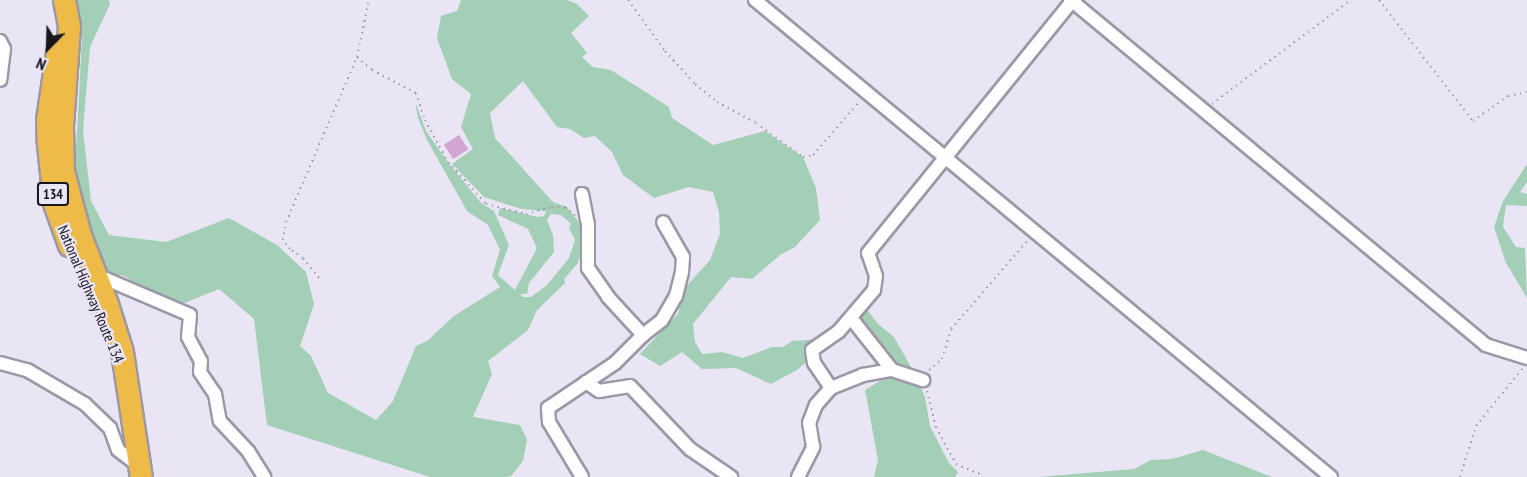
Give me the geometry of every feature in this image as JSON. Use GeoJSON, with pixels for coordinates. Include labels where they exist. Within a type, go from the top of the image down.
{"type":"FeatureCollection","features":[{"type":"Feature","properties":{"kind":"highway","name":"National Highway Route 134"},"geometry":{"type":"LineString","coordinates":[[53,0],[58,29],[47,120],[49,172],[54,203],[66,240],[103,315],[124,375]]}},
{"type":"Feature","properties":{"kind":"highway","name":"National Highway Route 134"},"geometry":{"type":"LineString","coordinates":[[64,0],[69,26],[63,124],[63,171],[80,236],[98,280],[122,352],[140,471]]}},
{"type":"Feature","properties":{"kind":"street"},"geometry":{"type":"LineString","coordinates":[[755,0],[1331,477]]}},
{"type":"Feature","properties":{"kind":"street"},"geometry":{"type":"LineString","coordinates":[[831,387],[814,363],[812,350],[840,331],[874,290],[876,276],[868,253],[1072,0],[1202,111],[1486,345],[1527,358]]}},
{"type":"Feature","properties":{"kind":"street"},"geometry":{"type":"LineString","coordinates":[[0,41],[4,49],[0,80]]}},
{"type":"Feature","properties":{"kind":"street"},"geometry":{"type":"LineString","coordinates":[[582,194],[588,231],[588,267],[608,297],[643,335]]}},
{"type":"Feature","properties":{"kind":"street"},"geometry":{"type":"LineString","coordinates":[[582,477],[549,422],[548,408],[615,363],[662,320],[676,296],[683,257],[663,222]]}},
{"type":"Feature","properties":{"kind":"street"},"geometry":{"type":"LineString","coordinates":[[98,280],[106,279],[190,315],[188,337],[201,362],[200,372],[215,394],[220,421],[248,451],[264,477]]}},
{"type":"Feature","properties":{"kind":"street"},"geometry":{"type":"LineString","coordinates":[[851,318],[892,370]]}},
{"type":"Feature","properties":{"kind":"street"},"geometry":{"type":"LineString","coordinates":[[0,363],[27,370],[85,404],[110,428],[118,450],[140,471]]}},
{"type":"Feature","properties":{"kind":"street"},"geometry":{"type":"LineString","coordinates":[[798,477],[813,447],[809,423],[816,405],[831,387],[863,375],[892,370],[923,380]]}},
{"type":"Feature","properties":{"kind":"street"},"geometry":{"type":"LineString","coordinates":[[585,382],[599,391],[630,386],[690,449],[731,477]]}},
{"type":"Feature","properties":{"kind":"path"},"geometry":{"type":"LineString","coordinates":[[319,278],[303,258],[290,249],[283,240],[286,222],[357,57],[369,0]]}},
{"type":"Feature","properties":{"kind":"path"},"geometry":{"type":"LineString","coordinates":[[628,0],[665,51],[695,84],[717,102],[756,123],[803,157],[813,155],[867,93]]}},
{"type":"Feature","properties":{"kind":"path"},"geometry":{"type":"LineString","coordinates":[[1202,111],[1351,0]]}},
{"type":"Feature","properties":{"kind":"path"},"geometry":{"type":"LineString","coordinates":[[1378,0],[1473,121],[1508,96],[1527,92]]}},
{"type":"Feature","properties":{"kind":"path"},"geometry":{"type":"LineString","coordinates":[[357,57],[372,69],[416,93],[425,120],[448,162],[486,204],[526,214],[552,207],[565,207],[588,231]]}},
{"type":"Feature","properties":{"kind":"path"},"geometry":{"type":"LineString","coordinates":[[980,474],[956,464],[936,427],[923,380],[925,373],[942,359],[951,329],[1035,231]]}},
{"type":"Feature","properties":{"kind":"path"},"geometry":{"type":"LineString","coordinates":[[1460,477],[1476,426],[1527,363]]}},
{"type":"Feature","properties":{"kind":"green space"},"geometry":{"type":"Polygon","coordinates":[[[76,0],[109,0],[110,4],[90,47],[83,130],[91,201],[109,235],[166,242],[229,218],[277,245],[306,272],[314,304],[300,346],[311,356],[328,393],[376,420],[393,401],[416,346],[427,341],[454,316],[500,287],[492,276],[500,250],[488,225],[467,211],[427,140],[418,118],[415,101],[426,131],[448,162],[481,203],[494,211],[509,245],[498,275],[515,290],[537,248],[528,229],[498,215],[500,208],[538,217],[544,216],[546,211],[521,209],[484,197],[452,164],[473,149],[461,127],[471,94],[452,79],[437,38],[441,16],[457,11],[461,0],[567,0],[577,4],[589,16],[571,33],[587,53],[582,57],[593,67],[611,70],[669,107],[672,118],[713,145],[765,131],[803,157],[816,188],[820,220],[795,247],[780,255],[752,279],[731,277],[693,324],[695,342],[702,354],[722,352],[743,358],[772,347],[783,347],[792,341],[821,339],[825,346],[797,370],[771,384],[736,368],[702,369],[682,352],[660,366],[640,354],[678,314],[683,290],[710,260],[720,234],[719,212],[713,192],[689,187],[654,198],[623,175],[612,152],[595,136],[584,138],[570,129],[557,127],[523,81],[490,113],[495,138],[553,202],[567,207],[578,221],[585,240],[578,263],[564,279],[565,283],[537,310],[528,330],[488,361],[492,374],[473,417],[520,425],[527,439],[523,461],[511,476],[430,477],[267,425],[254,319],[219,289],[177,306],[122,275],[109,277],[87,231],[75,169],[82,39],[76,0]],[[551,214],[547,220],[553,235],[554,252],[529,283],[527,294],[520,294],[523,297],[531,297],[547,285],[569,258],[575,240],[569,228],[571,224],[561,215],[551,214]]]}},
{"type":"Feature","properties":{"kind":"green space"},"geometry":{"type":"Polygon","coordinates":[[[1527,164],[1527,182],[1520,192],[1527,194],[1527,206],[1506,205],[1503,227],[1516,247],[1525,248],[1527,298],[1506,263],[1494,227],[1503,201],[1527,164]]]}},
{"type":"Feature","properties":{"kind":"green space"},"geometry":{"type":"Polygon","coordinates":[[[865,307],[878,324],[894,337],[915,374],[925,397],[930,426],[949,463],[958,472],[955,477],[874,477],[878,460],[865,390],[886,377],[890,363],[857,317],[865,307]]]}},
{"type":"Feature","properties":{"kind":"green space"},"geometry":{"type":"Polygon","coordinates":[[[1203,450],[1272,477],[1038,477],[1134,469],[1151,460],[1172,459],[1203,450]]]}},
{"type":"Feature","properties":{"kind":"building"},"geometry":{"type":"Polygon","coordinates":[[[459,135],[468,149],[453,159],[444,145],[459,135]]]}}]}
